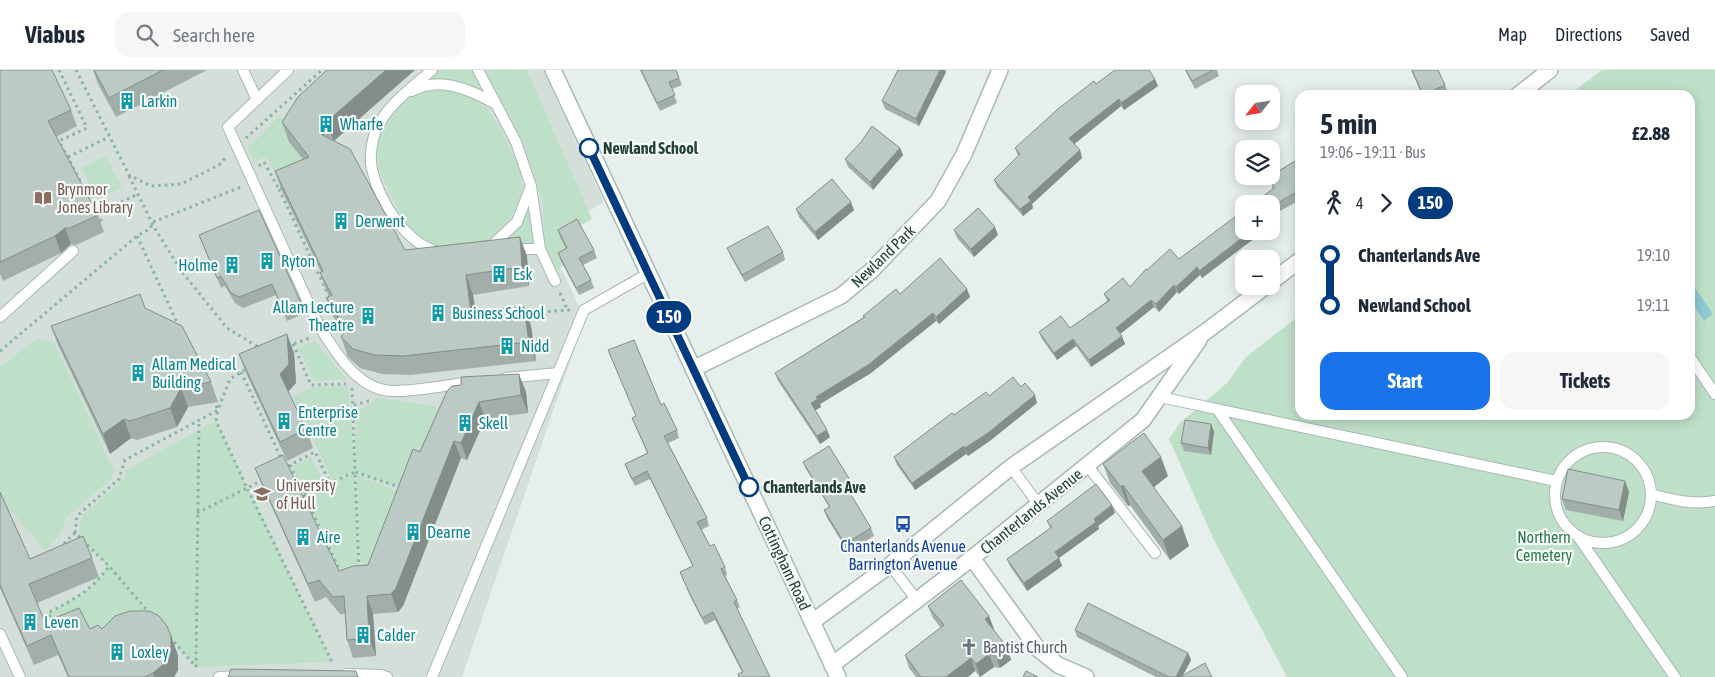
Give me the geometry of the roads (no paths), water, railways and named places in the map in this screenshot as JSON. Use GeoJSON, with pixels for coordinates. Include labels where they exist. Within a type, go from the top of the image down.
{"type":"FeatureCollection","features":[{"type":"Feature","properties":{"kind":"street","name":"Cottingham Road"},"geometry":{"type":"LineString","coordinates":[[553,70],[835,671]]}},
{"type":"Feature","properties":{"kind":"street","name":"Newland Park"},"geometry":{"type":"LineString","coordinates":[[693,368],[841,296],[871,270],[938,201],[964,154],[1000,70]]}},
{"type":"Feature","properties":{"kind":"street"},"geometry":{"type":"LineString","coordinates":[[1524,90],[1550,70]]}},
{"type":"Feature","properties":{"kind":"street"},"geometry":{"type":"LineString","coordinates":[[1280,275],[1295,264]]}},
{"type":"Feature","properties":{"kind":"street","name":"Chanterlands Avenue"},"geometry":{"type":"LineString","coordinates":[[812,622],[890,565],[1011,467],[1204,333],[1254,295]]}},
{"type":"Feature","properties":{"kind":"street","name":"Chanterlands Avenue"},"geometry":{"type":"LineString","coordinates":[[835,671],[916,600],[1039,505],[1143,420],[1204,333]]}},
{"type":"Feature","properties":{"kind":"street"},"geometry":{"type":"LineString","coordinates":[[972,558],[1038,649],[1058,665],[1086,677]]}},
{"type":"Feature","properties":{"kind":"lane"},"geometry":{"type":"LineString","coordinates":[[243,70],[257,100]]}},
{"type":"Feature","properties":{"kind":"lane"},"geometry":{"type":"LineString","coordinates":[[288,70],[228,127],[323,333],[336,354],[353,372],[378,388],[394,392],[558,373]]}},
{"type":"Feature","properties":{"kind":"lane"},"geometry":{"type":"LineString","coordinates":[[432,70],[387,111],[376,128],[371,150],[372,168],[398,224],[413,238],[431,250],[449,254]]}},
{"type":"Feature","properties":{"kind":"lane"},"geometry":{"type":"LineString","coordinates":[[478,70],[516,142],[531,186],[540,249],[555,281]]}},
{"type":"Feature","properties":{"kind":"lane"},"geometry":{"type":"LineString","coordinates":[[402,96],[420,87],[452,85],[466,88],[495,103]]}},
{"type":"Feature","properties":{"kind":"lane"},"geometry":{"type":"LineString","coordinates":[[531,186],[517,222],[484,250],[540,249]]}},
{"type":"Feature","properties":{"kind":"lane"},"geometry":{"type":"LineString","coordinates":[[0,317],[72,251]]}},
{"type":"Feature","properties":{"kind":"lane"},"geometry":{"type":"LineString","coordinates":[[432,677],[584,310],[649,273]]}},
{"type":"Feature","properties":{"kind":"lane"},"geometry":{"type":"LineString","coordinates":[[1695,364],[1715,394]]}},
{"type":"Feature","properties":{"kind":"lane"},"geometry":{"type":"LineString","coordinates":[[1160,397],[1556,481]]}},
{"type":"Feature","properties":{"kind":"lane"},"geometry":{"type":"LineString","coordinates":[[1217,409],[1402,677]]}},
{"type":"Feature","properties":{"kind":"lane"},"geometry":{"type":"LineString","coordinates":[[1579,538],[1594,544],[1616,542],[1633,533],[1648,514],[1651,494],[1644,470],[1634,458],[1618,450],[1598,447],[1578,453],[1564,466],[1556,481],[1554,500],[1559,517],[1579,538],[1675,677]]}},
{"type":"Feature","properties":{"kind":"lane"},"geometry":{"type":"LineString","coordinates":[[1087,465],[1155,552]]}},
{"type":"Feature","properties":{"kind":"lane"},"geometry":{"type":"LineString","coordinates":[[1011,467],[1039,505]]}},
{"type":"Feature","properties":{"kind":"lane"},"geometry":{"type":"LineString","coordinates":[[1651,494],[1679,502],[1701,504],[1715,501]]}},
{"type":"Feature","properties":{"kind":"lane"},"geometry":{"type":"LineString","coordinates":[[890,565],[916,600]]}},
{"type":"Feature","properties":{"kind":"lane"},"geometry":{"type":"LineString","coordinates":[[1,641],[20,677]]}},
{"type":"Feature","properties":{"kind":"lane"},"geometry":{"type":"LineString","coordinates":[[335,674],[381,675],[387,677]]}},
{"type":"Feature","properties":{"kind":"lane"},"geometry":{"type":"LineString","coordinates":[[219,677],[254,675]]}},
{"type":"Feature","properties":{"kind":"water"},"geometry":{"type":"Polygon","coordinates":[[[1695,288],[1713,314],[1704,321],[1695,308],[1695,288]]]}},
{"type":"Feature","properties":{"kind":"place","name":"Larkin"},"geometry":{"type":"Point","coordinates":[127,101]}},
{"type":"Feature","properties":{"kind":"place","name":"Wharfe"},"geometry":{"type":"Point","coordinates":[326,124]}},
{"type":"Feature","properties":{"kind":"place","name":"Newland School"},"geometry":{"type":"Point","coordinates":[589,148]}},
{"type":"Feature","properties":{"kind":"place","name":"Brynmor Jones Library"},"geometry":{"type":"Point","coordinates":[43,198]}},
{"type":"Feature","properties":{"kind":"place","name":"Derwent"},"geometry":{"type":"Point","coordinates":[341,221]}},
{"type":"Feature","properties":{"kind":"place","name":"Ryton"},"geometry":{"type":"Point","coordinates":[267,261]}},
{"type":"Feature","properties":{"kind":"place","name":"Holme"},"geometry":{"type":"Point","coordinates":[232,265]}},
{"type":"Feature","properties":{"kind":"place","name":"Esk"},"geometry":{"type":"Point","coordinates":[499,274]}},
{"type":"Feature","properties":{"kind":"place","name":"Business School"},"geometry":{"type":"Point","coordinates":[438,313]}},
{"type":"Feature","properties":{"kind":"place","name":"Allam Lecture Theatre"},"geometry":{"type":"Point","coordinates":[368,316]}},
{"type":"Feature","properties":{"kind":"place","name":"Nidd"},"geometry":{"type":"Point","coordinates":[507,346]}},
{"type":"Feature","properties":{"kind":"place","name":"Allam Medical Building"},"geometry":{"type":"Point","coordinates":[138,373]}},
{"type":"Feature","properties":{"kind":"place","name":"Enterprise Centre"},"geometry":{"type":"Point","coordinates":[284,421]}},
{"type":"Feature","properties":{"kind":"place","name":"Skell"},"geometry":{"type":"Point","coordinates":[465,423]}},
{"type":"Feature","properties":{"kind":"place","name":"Chanterlands Ave"},"geometry":{"type":"Point","coordinates":[749,487]}},
{"type":"Feature","properties":{"kind":"place","name":"University of Hull"},"geometry":{"type":"Point","coordinates":[262,494]}},
{"type":"Feature","properties":{"kind":"place","name":"Chanterlands Avenue Barrington Avenue"},"geometry":{"type":"Point","coordinates":[903,524]}},
{"type":"Feature","properties":{"kind":"place","name":"Dearne"},"geometry":{"type":"Point","coordinates":[413,532]}},
{"type":"Feature","properties":{"kind":"place","name":"Aire"},"geometry":{"type":"Point","coordinates":[303,537]}},
{"type":"Feature","properties":{"kind":"place","name":"Leven"},"geometry":{"type":"Point","coordinates":[30,622]}},
{"type":"Feature","properties":{"kind":"place","name":"Calder"},"geometry":{"type":"Point","coordinates":[363,635]}},
{"type":"Feature","properties":{"kind":"place","name":"Baptist Church"},"geometry":{"type":"Point","coordinates":[969,647]}},
{"type":"Feature","properties":{"kind":"place","name":"Loxley"},"geometry":{"type":"Point","coordinates":[117,652]}},
{"type":"Feature","properties":{"kind":"park label","name":"Northern Cemetery"},"geometry":{"type":"Point","coordinates":[1544,546]}}]}
